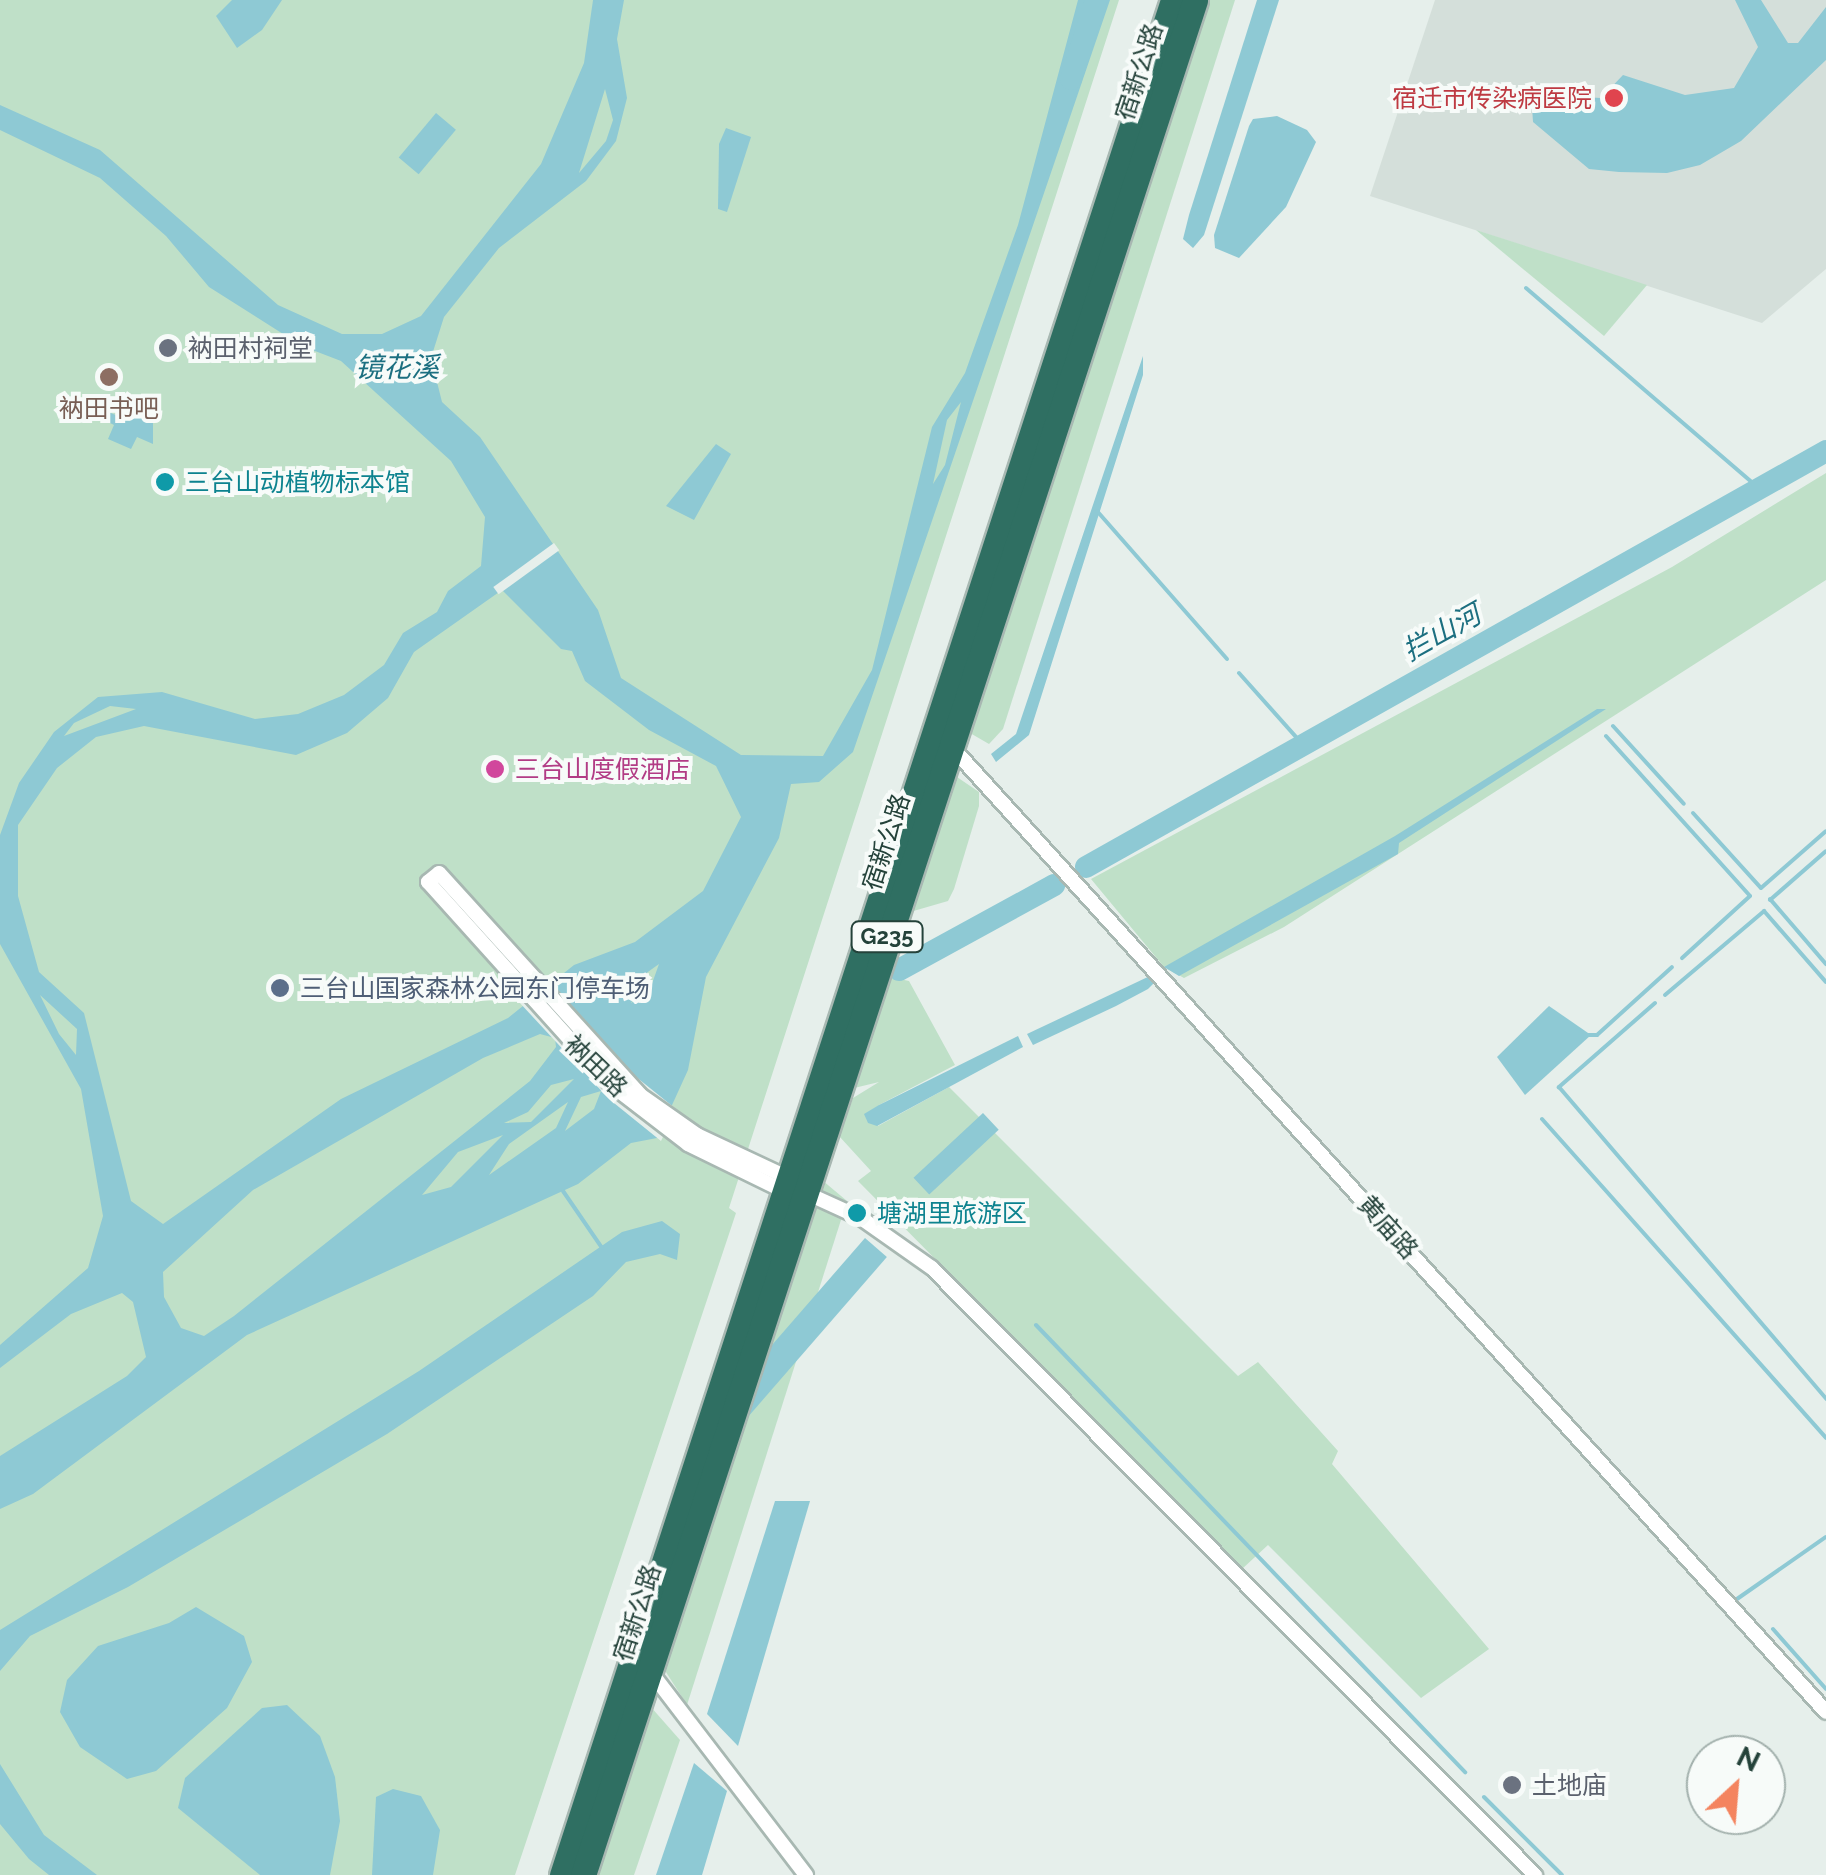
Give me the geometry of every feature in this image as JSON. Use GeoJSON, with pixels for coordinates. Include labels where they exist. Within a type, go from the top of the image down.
{"type":"FeatureCollection","features":[{"type":"Feature","properties":{"kind":"highway","name":"宿新公路"},"geometry":{"type":"LineString","coordinates":[[582,1875],[650,1670],[797,1190],[1173,0]]}},
{"type":"Feature","properties":{"kind":"highway","name":"宿新公路"},"geometry":{"type":"LineString","coordinates":[[562,1875],[948,743],[1195,0]]}},
{"type":"Feature","properties":{"kind":"street","name":"黄庙路"},"geometry":{"type":"LineString","coordinates":[[948,743],[1826,1712]]}},
{"type":"Feature","properties":{"kind":"street","name":"衲田路"},"geometry":{"type":"LineString","coordinates":[[433,878],[532,989],[640,1096],[693,1140],[861,1218],[932,1268],[1534,1875]]}},
{"type":"Feature","properties":{"kind":"street"},"geometry":{"type":"LineString","coordinates":[[650,1670],[806,1875]]}},
{"type":"Feature","properties":{"kind":"shaded area","name":"宿迁市传染病医院"},"geometry":{"type":"Polygon","coordinates":[[[1435,0],[1826,0],[1826,269],[1762,323],[1370,196],[1435,0]]]}},
{"type":"Feature","properties":{"kind":"green space"},"geometry":{"type":"Polygon","coordinates":[[[0,0],[1119,0],[729,1208],[736,1213],[515,1875],[0,1875],[0,0]]]}},
{"type":"Feature","properties":{"kind":"green space"},"geometry":{"type":"Polygon","coordinates":[[[1202,0],[1235,0],[1003,729],[989,744],[970,733],[970,719],[1202,0]]]}},
{"type":"Feature","properties":{"kind":"green space"},"geometry":{"type":"Polygon","coordinates":[[[1476,230],[1647,285],[1604,336],[1476,230]]]}},
{"type":"Feature","properties":{"kind":"green space"},"geometry":{"type":"Polygon","coordinates":[[[1826,473],[1826,580],[1284,927],[1184,978],[1164,967],[1091,879],[1672,567],[1826,473]]]}},
{"type":"Feature","properties":{"kind":"green space"},"geometry":{"type":"Polygon","coordinates":[[[954,775],[979,792],[979,806],[954,889],[948,901],[910,912],[954,775]]]}},
{"type":"Feature","properties":{"kind":"green space"},"geometry":{"type":"Polygon","coordinates":[[[885,981],[909,981],[955,1065],[879,1105],[878,1126],[949,1087],[1238,1376],[1258,1362],[1338,1451],[1332,1464],[1489,1649],[1421,1698],[1268,1545],[1242,1569],[858,1181],[871,1171],[839,1136],[853,1098],[879,1082],[850,1089],[885,981]]]}},
{"type":"Feature","properties":{"kind":"green space"},"geometry":{"type":"Polygon","coordinates":[[[822,1180],[847,1201],[687,1705],[664,1669],[822,1180]]]}},
{"type":"Feature","properties":{"kind":"green space"},"geometry":{"type":"Polygon","coordinates":[[[650,1706],[680,1740],[634,1875],[594,1875],[650,1706]]]}},
{"type":"Feature","properties":{"kind":"water"},"geometry":{"type":"Polygon","coordinates":[[[232,0],[282,0],[262,30],[237,48],[216,16],[232,0]]]}},
{"type":"Feature","properties":{"kind":"water","name":"镜花溪"},"geometry":{"type":"Polygon","coordinates":[[[593,0],[624,0],[617,39],[627,98],[616,141],[586,181],[499,248],[444,317],[431,358],[442,402],[480,437],[598,610],[621,678],[741,755],[823,756],[872,670],[932,427],[965,373],[1018,225],[1078,0],[1093,0],[1080,16],[1070,58],[1087,48],[1099,16],[1097,0],[1110,0],[853,752],[819,782],[791,784],[779,838],[706,977],[688,1070],[657,1138],[631,1143],[578,1184],[247,1335],[33,1494],[0,1509],[0,1456],[127,1376],[146,1357],[133,1302],[122,1293],[71,1314],[0,1368],[0,1345],[88,1268],[103,1216],[81,1089],[0,944],[0,835],[19,783],[54,732],[98,697],[162,692],[255,719],[298,714],[344,695],[384,665],[403,633],[437,612],[448,591],[481,566],[485,517],[451,461],[341,361],[302,346],[209,287],[166,236],[100,178],[0,130],[0,105],[100,150],[278,305],[342,334],[382,334],[421,316],[541,164],[584,63],[593,0]],[[605,89],[579,173],[606,141],[613,120],[605,89]],[[961,402],[947,420],[933,484],[945,465],[961,402]],[[502,590],[414,652],[388,698],[347,733],[296,755],[144,726],[96,737],[57,768],[18,825],[18,896],[39,972],[84,1013],[131,1201],[163,1224],[341,1099],[508,1018],[574,965],[635,942],[703,891],[741,817],[716,766],[649,730],[585,681],[572,651],[561,649],[502,590]],[[110,706],[74,723],[64,736],[136,709],[110,706]],[[659,964],[645,974],[631,1003],[649,992],[659,964]],[[40,995],[59,1034],[76,1055],[77,1029],[40,995]],[[540,1034],[483,1058],[253,1190],[163,1272],[164,1297],[181,1328],[204,1336],[234,1316],[530,1081],[556,1047],[555,1038],[540,1034]],[[574,1079],[551,1085],[528,1112],[504,1123],[531,1122],[574,1079]],[[601,1091],[581,1097],[565,1131],[594,1109],[601,1091]],[[568,1102],[509,1144],[489,1175],[556,1128],[568,1102]],[[503,1135],[458,1152],[422,1195],[451,1187],[503,1135]]]}},
{"type":"Feature","properties":{"kind":"water"},"geometry":{"type":"Polygon","coordinates":[[[1257,0],[1279,0],[1204,235],[1193,248],[1183,239],[1189,215],[1257,0]]]}},
{"type":"Feature","properties":{"kind":"water"},"geometry":{"type":"Polygon","coordinates":[[[1735,0],[1761,0],[1788,43],[1798,43],[1826,7],[1826,60],[1741,141],[1700,165],[1667,173],[1619,172],[1589,169],[1533,122],[1532,107],[1544,95],[1601,98],[1623,75],[1685,95],[1734,88],[1758,47],[1735,0]]]}},
{"type":"Feature","properties":{"kind":"water"},"geometry":{"type":"Polygon","coordinates":[[[436,113],[456,130],[419,174],[399,157],[436,113]]]}},
{"type":"Feature","properties":{"kind":"water"},"geometry":{"type":"Polygon","coordinates":[[[1277,116],[1307,130],[1316,142],[1286,207],[1239,258],[1215,248],[1214,235],[1249,126],[1253,119],[1277,116]]]}},
{"type":"Feature","properties":{"kind":"water"},"geometry":{"type":"Polygon","coordinates":[[[726,128],[751,137],[727,212],[718,209],[719,144],[726,128]]]}},
{"type":"Feature","properties":{"kind":"water"},"geometry":{"type":"Polygon","coordinates":[[[1143,356],[1143,375],[1029,735],[996,762],[991,754],[1016,734],[1143,356]]]}},
{"type":"Feature","properties":{"kind":"water"},"geometry":{"type":"Polygon","coordinates":[[[106,411],[130,421],[135,412],[153,420],[153,444],[137,437],[131,449],[108,439],[114,425],[102,419],[106,411]]]}},
{"type":"Feature","properties":{"kind":"water"},"geometry":{"type":"Polygon","coordinates":[[[716,444],[731,454],[694,520],[666,506],[716,444]]]}},
{"type":"Feature","properties":{"kind":"water"},"geometry":{"type":"Polygon","coordinates":[[[1597,709],[1606,709],[1399,843],[1398,854],[1179,976],[1164,967],[1395,836],[1597,709]]]}},
{"type":"Feature","properties":{"kind":"water"},"geometry":{"type":"Polygon","coordinates":[[[1152,975],[1155,982],[1148,989],[1116,1006],[1033,1045],[1027,1034],[1152,975]]]}},
{"type":"Feature","properties":{"kind":"water"},"geometry":{"type":"Polygon","coordinates":[[[1549,1006],[1591,1035],[1525,1095],[1497,1057],[1549,1006]]]}},
{"type":"Feature","properties":{"kind":"water"},"geometry":{"type":"Polygon","coordinates":[[[1018,1036],[1023,1047],[877,1126],[868,1123],[864,1114],[879,1105],[1018,1036]]]}},
{"type":"Feature","properties":{"kind":"water"},"geometry":{"type":"Polygon","coordinates":[[[983,1113],[999,1130],[929,1195],[914,1178],[983,1113]]]}},
{"type":"Feature","properties":{"kind":"water"},"geometry":{"type":"Polygon","coordinates":[[[662,1221],[680,1234],[677,1260],[660,1254],[626,1262],[593,1296],[387,1434],[128,1587],[30,1636],[0,1671],[0,1630],[419,1371],[622,1232],[662,1221]]]}},
{"type":"Feature","properties":{"kind":"water"},"geometry":{"type":"Polygon","coordinates":[[[865,1238],[887,1257],[723,1446],[701,1427],[865,1238]]]}},
{"type":"Feature","properties":{"kind":"water"},"geometry":{"type":"Polygon","coordinates":[[[775,1501],[810,1501],[738,1746],[707,1714],[775,1501]]]}},
{"type":"Feature","properties":{"kind":"water"},"geometry":{"type":"Polygon","coordinates":[[[196,1607],[244,1636],[252,1662],[227,1708],[156,1771],[127,1779],[80,1747],[60,1712],[67,1680],[98,1646],[169,1623],[196,1607]]]}},
{"type":"Feature","properties":{"kind":"water"},"geometry":{"type":"Polygon","coordinates":[[[287,1705],[320,1736],[335,1777],[340,1821],[330,1875],[260,1875],[178,1808],[185,1778],[262,1708],[287,1705]]]}},
{"type":"Feature","properties":{"kind":"water"},"geometry":{"type":"Polygon","coordinates":[[[694,1763],[727,1791],[702,1875],[656,1875],[694,1763]]]}},
{"type":"Feature","properties":{"kind":"water"},"geometry":{"type":"Polygon","coordinates":[[[0,1764],[44,1835],[97,1875],[49,1875],[29,1859],[0,1824],[0,1764]]]}},
{"type":"Feature","properties":{"kind":"water"},"geometry":{"type":"Polygon","coordinates":[[[393,1789],[421,1796],[440,1830],[433,1875],[372,1875],[376,1797],[393,1789]]]}},
{"type":"Feature","properties":{"kind":"pier"},"geometry":{"type":"Polygon","coordinates":[[[554,543],[559,550],[499,594],[493,587],[554,543]]]}},
{"type":"Feature","properties":{"kind":"pier"},"geometry":{"type":"Polygon","coordinates":[[[546,981],[630,1072],[676,1109],[661,1141],[609,1099],[519,1002],[546,981]]]}},
{"type":"Feature","properties":{"kind":"waterway"},"geometry":{"type":"LineString","coordinates":[[1071,79],[1096,0]]}},
{"type":"Feature","properties":{"kind":"waterway"},"geometry":{"type":"LineString","coordinates":[[1526,288],[1762,491]]}},
{"type":"Feature","properties":{"kind":"waterway","name":"拦山河"},"geometry":{"type":"LineString","coordinates":[[1086,867],[1826,451]]}},
{"type":"Feature","properties":{"kind":"waterway"},"geometry":{"type":"LineString","coordinates":[[1097,511],[1227,659]]}},
{"type":"Feature","properties":{"kind":"waterway"},"geometry":{"type":"LineString","coordinates":[[1239,673],[1304,746]]}},
{"type":"Feature","properties":{"kind":"waterway"},"geometry":{"type":"LineString","coordinates":[[1613,726],[1684,804]]}},
{"type":"Feature","properties":{"kind":"waterway"},"geometry":{"type":"LineString","coordinates":[[1606,736],[1750,896],[1682,958]]}},
{"type":"Feature","properties":{"kind":"waterway"},"geometry":{"type":"LineString","coordinates":[[1693,813],[1761,888],[1826,831]]}},
{"type":"Feature","properties":{"kind":"waterway"},"geometry":{"type":"LineString","coordinates":[[1770,900],[1826,851]]}},
{"type":"Feature","properties":{"kind":"waterway","name":"拦山河"},"geometry":{"type":"LineString","coordinates":[[899,970],[1054,885]]}},
{"type":"Feature","properties":{"kind":"waterway"},"geometry":{"type":"LineString","coordinates":[[1770,899],[1826,964]]}},
{"type":"Feature","properties":{"kind":"waterway"},"geometry":{"type":"LineString","coordinates":[[1665,995],[1764,911],[1826,982]]}},
{"type":"Feature","properties":{"kind":"waterway"},"geometry":{"type":"LineString","coordinates":[[1588,1035],[1597,1035],[1672,967]]}},
{"type":"Feature","properties":{"kind":"waterway"},"geometry":{"type":"LineString","coordinates":[[1655,1003],[1559,1087],[1826,1399]]}},
{"type":"Feature","properties":{"kind":"waterway"},"geometry":{"type":"LineString","coordinates":[[1542,1119],[1826,1438]]}},
{"type":"Feature","properties":{"kind":"waterway"},"geometry":{"type":"LineString","coordinates":[[563,1191],[602,1248]]}},
{"type":"Feature","properties":{"kind":"waterway"},"geometry":{"type":"LineString","coordinates":[[1036,1325],[1465,1772]]}},
{"type":"Feature","properties":{"kind":"waterway"},"geometry":{"type":"LineString","coordinates":[[1737,1599],[1826,1537]]}},
{"type":"Feature","properties":{"kind":"waterway"},"geometry":{"type":"LineString","coordinates":[[1773,1629],[1826,1689]]}},
{"type":"Feature","properties":{"kind":"waterway"},"geometry":{"type":"LineString","coordinates":[[1484,1797],[1562,1875]]}},
{"type":"Feature","properties":{"kind":"place","name":"宿迁市传染病医院"},"geometry":{"type":"Point","coordinates":[1614,98]}},
{"type":"Feature","properties":{"kind":"place","name":"衲田村祠堂"},"geometry":{"type":"Point","coordinates":[168,348]}},
{"type":"Feature","properties":{"kind":"place","name":"衲田书吧"},"geometry":{"type":"Point","coordinates":[109,377]}},
{"type":"Feature","properties":{"kind":"place","name":"三台山动植物标本馆"},"geometry":{"type":"Point","coordinates":[165,482]}},
{"type":"Feature","properties":{"kind":"place","name":"三台山度假酒店"},"geometry":{"type":"Point","coordinates":[495,769]}},
{"type":"Feature","properties":{"kind":"place","name":"三台山国家森林公园东门停车场"},"geometry":{"type":"Point","coordinates":[280,988]}},
{"type":"Feature","properties":{"kind":"place","name":"塘湖里旅游区"},"geometry":{"type":"Point","coordinates":[857,1213]}},
{"type":"Feature","properties":{"kind":"place","name":"土地庙"},"geometry":{"type":"Point","coordinates":[1512,1785]}}]}
